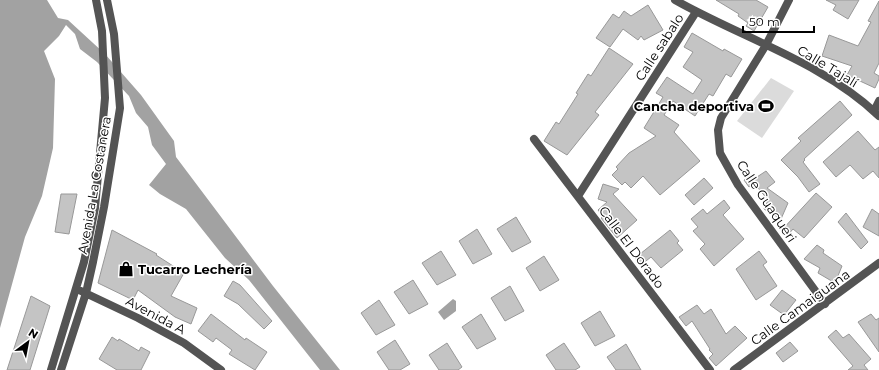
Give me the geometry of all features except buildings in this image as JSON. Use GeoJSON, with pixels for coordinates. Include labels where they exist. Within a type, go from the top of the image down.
{"type":"FeatureCollection","features":[{"type":"Feature","properties":{"kind":"street","name":"Avenida La Costanera"},"geometry":{"type":"LineString","coordinates":[[51,370],[84,262],[95,208],[105,98],[102,31],[96,0]]}},
{"type":"Feature","properties":{"kind":"street","name":"Avenida La Costanera"},"geometry":{"type":"LineString","coordinates":[[61,370],[86,293],[93,262],[104,207],[120,108],[114,34],[107,0]]}},
{"type":"Feature","properties":{"kind":"street","name":"Calle Tajalí"},"geometry":{"type":"LineString","coordinates":[[675,0],[696,12],[766,45],[828,78],[877,114]]}},
{"type":"Feature","properties":{"kind":"street","name":"Calle Guaqueri"},"geometry":{"type":"LineString","coordinates":[[789,0],[766,45],[722,118],[718,130],[720,152],[738,185],[825,304]]}},
{"type":"Feature","properties":{"kind":"street","name":"Calle sabalo"},"geometry":{"type":"LineString","coordinates":[[578,196],[696,12]]}},
{"type":"Feature","properties":{"kind":"street"},"geometry":{"type":"LineString","coordinates":[[877,114],[879,101]]}},
{"type":"Feature","properties":{"kind":"street","name":"Calle El Dorado"},"geometry":{"type":"LineString","coordinates":[[534,139],[710,370]]}},
{"type":"Feature","properties":{"kind":"street","name":"Calle Camaiguana"},"geometry":{"type":"LineString","coordinates":[[734,370],[879,263]]}},
{"type":"Feature","properties":{"kind":"street","name":"Avenida A"},"geometry":{"type":"LineString","coordinates":[[76,290],[86,293],[138,318],[184,343],[221,370]]}},
{"type":"Feature","properties":{"kind":"shaded area"},"geometry":{"type":"Polygon","coordinates":[[[0,0],[47,0],[58,18],[68,20],[105,54],[141,95],[174,141],[176,157],[273,286],[340,370],[320,370],[249,280],[225,258],[186,209],[160,194],[149,185],[166,164],[152,145],[148,127],[136,113],[129,96],[97,62],[80,49],[75,34],[66,25],[59,36],[44,51],[55,79],[53,148],[42,196],[25,237],[0,328],[0,0]]]}},
{"type":"Feature","properties":{"kind":"shaded area","name":"Cancha deportiva"},"geometry":{"type":"Polygon","coordinates":[[[771,78],[794,91],[762,138],[737,121],[771,78]]]}},
{"type":"Feature","properties":{"kind":"shaded area"},"geometry":{"type":"Polygon","coordinates":[[[453,299],[456,301],[456,311],[444,320],[438,312],[453,299]]]}},
{"type":"Feature","properties":{"kind":"place","name":"Cancha deportiva"},"geometry":{"type":"Point","coordinates":[766,106]}},
{"type":"Feature","properties":{"kind":"place","name":"Tucarro Lechería"},"geometry":{"type":"Point","coordinates":[126,269]}}]}
